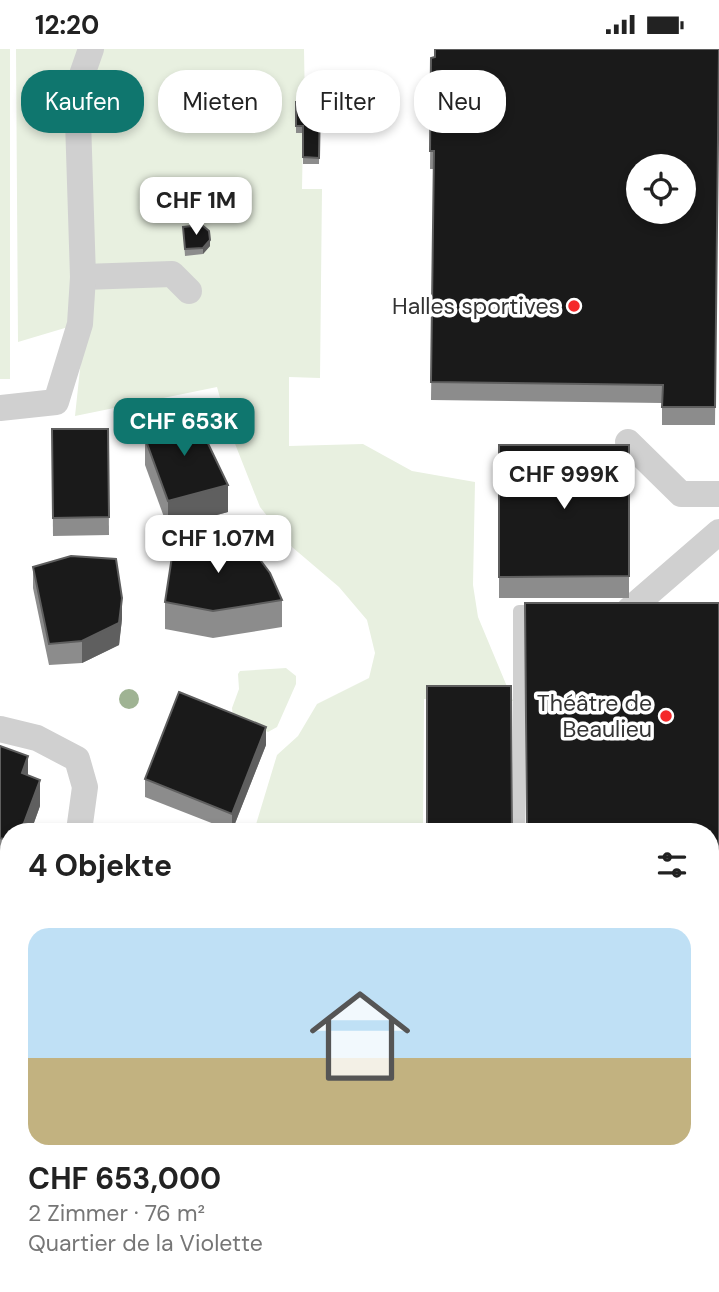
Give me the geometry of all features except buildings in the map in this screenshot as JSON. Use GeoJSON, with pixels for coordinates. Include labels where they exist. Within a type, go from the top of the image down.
{"type":"FeatureCollection","features":[{"type":"Feature","properties":{"kind":"street"},"geometry":{"type":"LineString","coordinates":[[0,408],[56,402],[80,324],[83,277],[77,89],[91,49]]}},
{"type":"Feature","properties":{"kind":"street"},"geometry":{"type":"LineString","coordinates":[[83,277],[172,274],[189,291]]}},
{"type":"Feature","properties":{"kind":"street"},"geometry":{"type":"LineString","coordinates":[[628,442],[681,494],[719,494]]}},
{"type":"Feature","properties":{"kind":"street"},"geometry":{"type":"LineString","coordinates":[[622,610],[719,532]]}},
{"type":"Feature","properties":{"kind":"street"},"geometry":{"type":"LineString","coordinates":[[0,729],[37,738],[77,759],[85,787],[80,823]]}},
{"type":"Feature","properties":{"kind":"lane"},"geometry":{"type":"LineString","coordinates":[[519,823],[519,611],[560,611]]}},
{"type":"Feature","properties":{"kind":"green space"},"geometry":{"type":"Polygon","coordinates":[[[0,49],[10,49],[10,379],[0,379],[0,49]]]}},
{"type":"Feature","properties":{"kind":"green space"},"geometry":{"type":"Polygon","coordinates":[[[16,49],[304,49],[304,70],[296,70],[296,133],[303,133],[302,189],[322,189],[320,378],[289,377],[289,446],[363,444],[412,471],[475,482],[473,585],[478,617],[513,701],[424,699],[423,823],[256,823],[277,755],[298,736],[317,704],[369,678],[375,653],[367,620],[339,587],[292,547],[260,507],[228,426],[217,387],[75,416],[85,322],[18,342],[16,49]]]}},
{"type":"Feature","properties":{"kind":"green space"},"geometry":{"type":"Polygon","coordinates":[[[286,668],[296,676],[296,684],[277,727],[268,732],[233,716],[232,708],[239,689],[240,671],[286,668]]]}},
{"type":"Feature","properties":{"kind":"place","name":"Halles sportives"},"geometry":{"type":"Point","coordinates":[574,306]}},
{"type":"Feature","properties":{"kind":"place","name":"Théâtre de Beaulieu"},"geometry":{"type":"Point","coordinates":[666,716]}}]}
